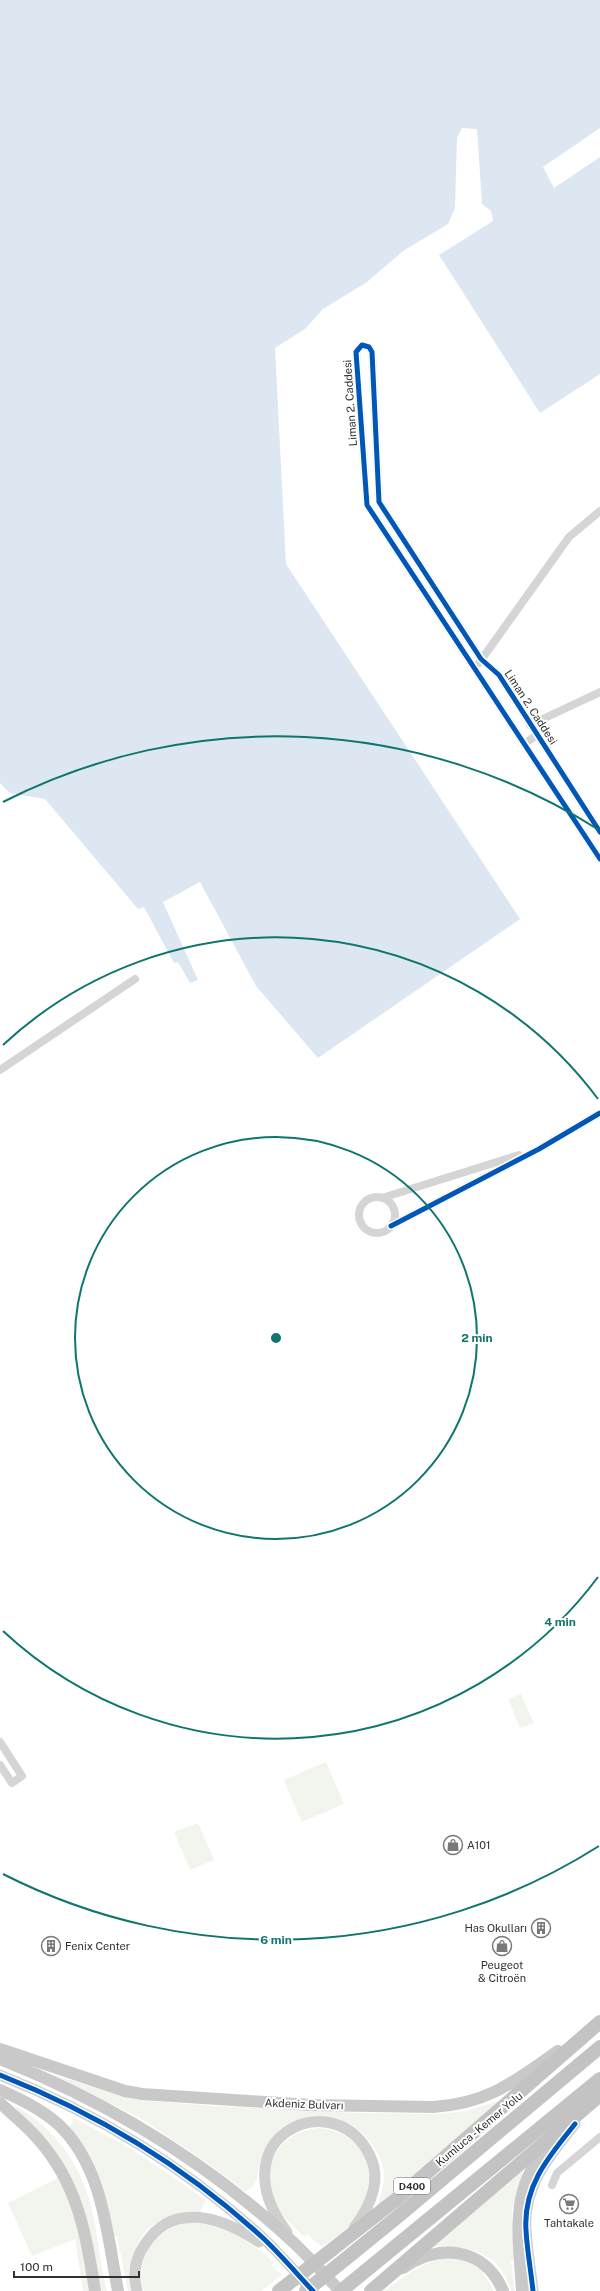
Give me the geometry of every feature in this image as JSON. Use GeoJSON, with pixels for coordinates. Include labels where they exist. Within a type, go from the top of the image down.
{"type":"FeatureCollection","features":[{"type":"Feature","properties":{"kind":"highway","name":"Kumluca - Kemer Yolu"},"geometry":{"type":"LineString","coordinates":[[279,2291],[342,2244],[541,2076],[597,2024]]}},
{"type":"Feature","properties":{"kind":"highway","name":"Kumluca - Kemer Yolu"},"geometry":{"type":"LineString","coordinates":[[306,2291],[396,2218],[600,2047]]}},
{"type":"Feature","properties":{"kind":"highway"},"geometry":{"type":"LineString","coordinates":[[341,2291],[600,2079]]}},
{"type":"Feature","properties":{"kind":"highway"},"geometry":{"type":"LineString","coordinates":[[375,2288],[600,2095]]}},
{"type":"Feature","properties":{"kind":"main road","name":"Akdeniz Bulvarı"},"geometry":{"type":"LineString","coordinates":[[0,2049],[125,2091],[142,2094],[304,2104],[434,2107],[453,2106],[476,2101],[498,2091],[520,2079],[597,2024]]}},
{"type":"Feature","properties":{"kind":"main road"},"geometry":{"type":"LineString","coordinates":[[0,2059],[90,2100],[138,2125],[166,2143],[233,2192],[294,2243],[341,2291]]}},
{"type":"Feature","properties":{"kind":"main road"},"geometry":{"type":"LineString","coordinates":[[0,2090],[28,2103],[58,2124],[80,2152],[97,2188],[118,2291]]}},
{"type":"Feature","properties":{"kind":"main road"},"geometry":{"type":"LineString","coordinates":[[0,2103],[38,2138],[58,2165],[72,2191],[87,2239],[95,2291]]}},
{"type":"Feature","properties":{"kind":"main road"},"geometry":{"type":"LineString","coordinates":[[522,2291],[518,2233],[518,2208],[523,2188],[542,2155],[600,2103]]}},
{"type":"Feature","properties":{"kind":"main road"},"geometry":{"type":"LineString","coordinates":[[375,2288],[406,2266],[426,2256],[451,2252],[469,2256],[486,2265],[498,2280],[503,2291]]}},
{"type":"Feature","properties":{"kind":"street","name":"Liman 2. Caddesi"},"geometry":{"type":"LineString","coordinates":[[600,832],[499,675],[481,659],[379,502],[372,352],[369,347],[362,345],[356,352],[367,505],[600,859]]}},
{"type":"Feature","properties":{"kind":"street"},"geometry":{"type":"LineString","coordinates":[[475,670],[481,659],[569,537],[600,511]]}},
{"type":"Feature","properties":{"kind":"street"},"geometry":{"type":"LineString","coordinates":[[530,725],[600,692]]}},
{"type":"Feature","properties":{"kind":"street"},"geometry":{"type":"LineString","coordinates":[[524,744],[537,735]]}},
{"type":"Feature","properties":{"kind":"street"},"geometry":{"type":"LineString","coordinates":[[0,1070],[134,979]]}},
{"type":"Feature","properties":{"kind":"street"},"geometry":{"type":"LineString","coordinates":[[391,1226],[395,1216],[394,1210],[387,1200],[376,1197],[365,1202],[361,1206],[359,1218],[365,1228],[375,1232],[380,1232],[539,1150],[600,1113]]}},
{"type":"Feature","properties":{"kind":"street"},"geometry":{"type":"LineString","coordinates":[[382,1198],[539,1150]]}},
{"type":"Feature","properties":{"kind":"street"},"geometry":{"type":"LineString","coordinates":[[0,1742],[22,1776],[12,1783],[0,1765]]}},
{"type":"Feature","properties":{"kind":"street"},"geometry":{"type":"LineString","coordinates":[[0,2075],[73,2108],[151,2152],[219,2201],[265,2240],[313,2291]]}},
{"type":"Feature","properties":{"kind":"street"},"geometry":{"type":"LineString","coordinates":[[294,2243],[278,2221],[267,2196],[263,2178],[266,2159],[275,2143],[288,2131],[305,2123],[323,2122],[340,2125],[355,2135],[367,2148],[375,2166],[376,2185],[370,2202],[362,2218],[342,2244]]}},
{"type":"Feature","properties":{"kind":"street"},"geometry":{"type":"LineString","coordinates":[[533,2291],[526,2230],[526,2216],[530,2193],[543,2165],[575,2124]]}},
{"type":"Feature","properties":{"kind":"street"},"geometry":{"type":"LineString","coordinates":[[552,2185],[557,2173],[600,2137]]}},
{"type":"Feature","properties":{"kind":"street"},"geometry":{"type":"LineString","coordinates":[[137,2291],[135,2282],[135,2265],[142,2248],[152,2233],[169,2222],[188,2217],[226,2224],[281,2257]]}},
{"type":"Feature","properties":{"kind":"shaded area"},"geometry":{"type":"Polygon","coordinates":[[[0,0],[600,0],[600,128],[543,167],[554,188],[600,157],[600,374],[540,413],[439,255],[493,221],[491,211],[482,204],[477,129],[462,128],[457,138],[455,208],[448,224],[403,251],[367,282],[323,309],[305,329],[275,348],[286,564],[520,919],[318,1058],[256,986],[200,882],[163,902],[198,980],[190,983],[178,962],[174,963],[144,907],[138,909],[45,799],[10,793],[0,783],[0,0]]]}},
{"type":"Feature","properties":{"kind":"shaded area"},"geometry":{"type":"Polygon","coordinates":[[[521,1694],[534,1723],[520,1728],[508,1699],[521,1694]]]}},
{"type":"Feature","properties":{"kind":"shaded area"},"geometry":{"type":"Polygon","coordinates":[[[326,1762],[344,1804],[302,1822],[284,1780],[326,1762]]]}},
{"type":"Feature","properties":{"kind":"shaded area"},"geometry":{"type":"Polygon","coordinates":[[[198,1823],[214,1860],[190,1870],[174,1832],[198,1823]]]}},
{"type":"Feature","properties":{"kind":"shaded area"},"geometry":{"type":"Polygon","coordinates":[[[47,2073],[137,2100],[214,2106],[361,2113],[439,2114],[466,2111],[504,2099],[375,2210],[384,2182],[382,2162],[366,2137],[346,2123],[335,2119],[312,2118],[300,2121],[278,2132],[268,2143],[260,2161],[255,2182],[246,2192],[202,2159],[142,2119],[47,2073]]]}},
{"type":"Feature","properties":{"kind":"shaded area"},"geometry":{"type":"Polygon","coordinates":[[[14,2105],[31,2116],[58,2141],[69,2155],[78,2171],[91,2206],[107,2291],[101,2291],[90,2233],[85,2215],[71,2179],[51,2145],[16,2109],[14,2105]]]}},
{"type":"Feature","properties":{"kind":"shaded area"},"geometry":{"type":"Polygon","coordinates":[[[74,2118],[133,2150],[206,2200],[200,2212],[182,2214],[167,2218],[154,2224],[145,2233],[137,2244],[133,2257],[131,2273],[132,2291],[128,2291],[117,2236],[113,2236],[103,2191],[87,2153],[69,2127],[74,2118]]]}},
{"type":"Feature","properties":{"kind":"shaded area"},"geometry":{"type":"Polygon","coordinates":[[[317,2128],[334,2131],[348,2138],[359,2147],[366,2159],[370,2172],[370,2187],[366,2202],[357,2217],[345,2229],[322,2247],[307,2234],[304,2237],[282,2213],[276,2204],[271,2190],[269,2177],[275,2154],[282,2145],[303,2131],[317,2128]]]}},
{"type":"Feature","properties":{"kind":"shaded area"},"geometry":{"type":"Polygon","coordinates":[[[524,2167],[512,2210],[514,2260],[511,2261],[515,2291],[511,2291],[506,2278],[499,2267],[491,2259],[469,2249],[457,2247],[431,2247],[524,2167]]]}},
{"type":"Feature","properties":{"kind":"shaded area"},"geometry":{"type":"Polygon","coordinates":[[[62,2176],[71,2192],[92,2291],[83,2291],[75,2239],[32,2256],[8,2203],[62,2176]]]}},
{"type":"Feature","properties":{"kind":"shaded area"},"geometry":{"type":"Polygon","coordinates":[[[185,2223],[211,2225],[244,2239],[274,2262],[271,2265],[282,2275],[261,2291],[144,2291],[141,2279],[142,2268],[144,2257],[149,2248],[164,2232],[185,2223]]]}},
{"type":"Feature","properties":{"kind":"shaded area"},"geometry":{"type":"Polygon","coordinates":[[[460,2258],[485,2271],[483,2273],[494,2291],[385,2291],[423,2265],[441,2259],[460,2258]]]}},
{"type":"Feature","properties":{"kind":"cycle path"},"geometry":{"type":"LineString","coordinates":[[600,832],[499,675],[481,659],[379,502],[372,352],[369,347],[362,345],[356,352],[367,505],[600,859]]}},
{"type":"Feature","properties":{"kind":"cycle path"},"geometry":{"type":"LineString","coordinates":[[391,1226],[539,1149],[600,1113]]}},
{"type":"Feature","properties":{"kind":"cycle path"},"geometry":{"type":"LineString","coordinates":[[0,2075],[71,2107],[139,2144],[172,2166],[234,2212],[263,2238],[313,2291]]}},
{"type":"Feature","properties":{"kind":"cycle path"},"geometry":{"type":"LineString","coordinates":[[533,2291],[526,2230],[526,2214],[529,2199],[533,2186],[547,2160],[575,2124]]}},
{"type":"Feature","properties":{"kind":"place","name":"A101"},"geometry":{"type":"Point","coordinates":[453,1845]}},
{"type":"Feature","properties":{"kind":"place","name":"Has Okulları"},"geometry":{"type":"Point","coordinates":[541,1928]}},
{"type":"Feature","properties":{"kind":"place","name":"Fenix Center"},"geometry":{"type":"Point","coordinates":[51,1946]}},
{"type":"Feature","properties":{"kind":"place","name":"Peugeot & Citroën"},"geometry":{"type":"Point","coordinates":[502,1946]}},
{"type":"Feature","properties":{"kind":"place","name":"Tahtakale"},"geometry":{"type":"Point","coordinates":[569,2204]}}]}
